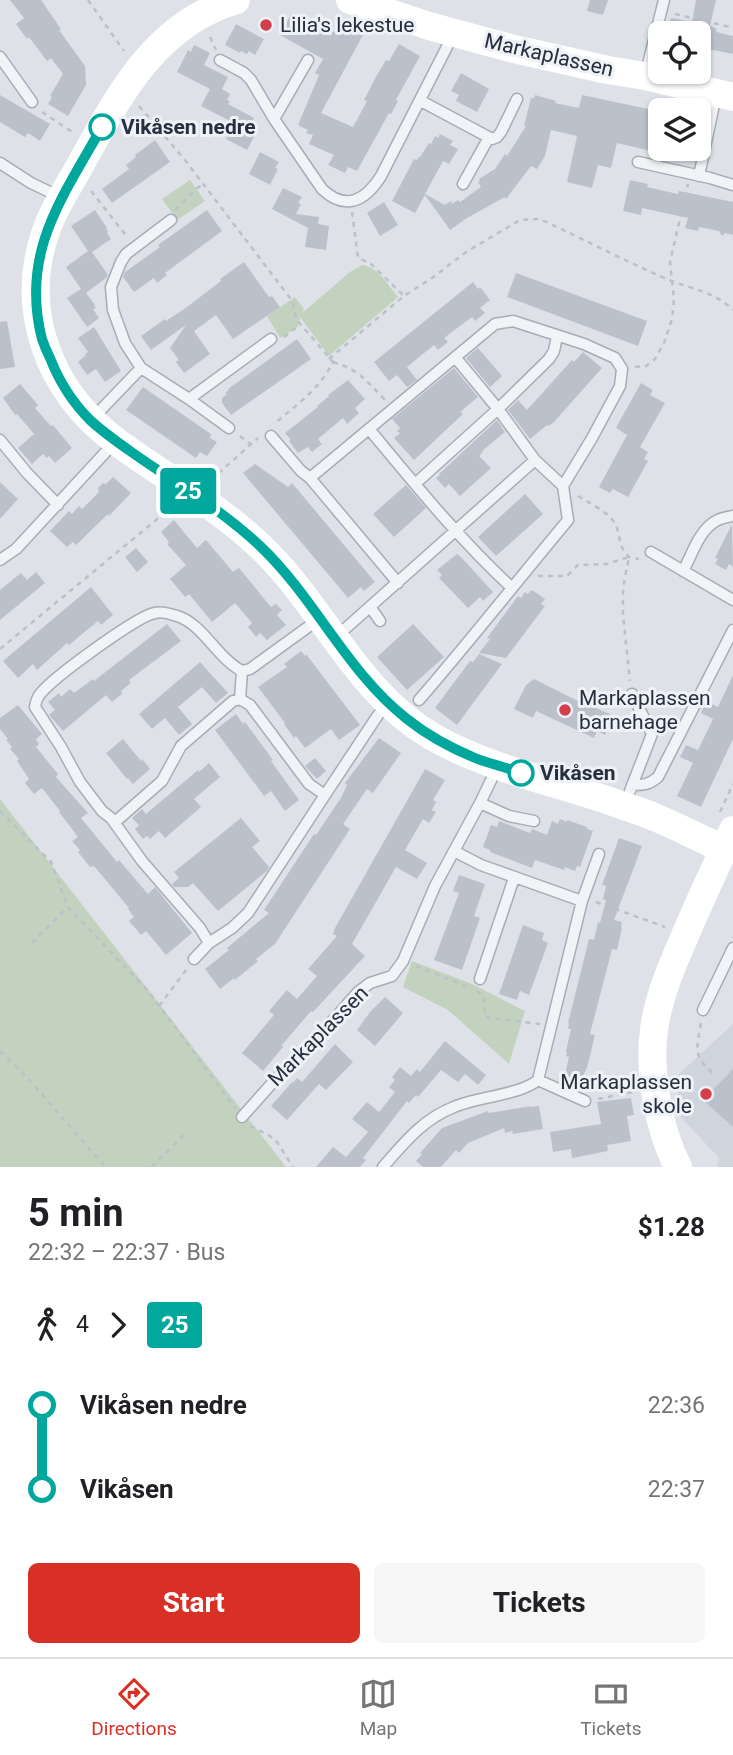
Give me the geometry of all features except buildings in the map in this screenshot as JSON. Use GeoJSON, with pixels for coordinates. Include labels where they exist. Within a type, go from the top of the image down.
{"type":"FeatureCollection","features":[{"type":"Feature","properties":{"kind":"street"},"geometry":{"type":"LineString","coordinates":[[236,0],[211,9],[173,33],[140,67],[118,97],[61,198],[49,225],[36,280],[36,304],[42,340],[57,376],[70,397],[91,421],[185,499],[260,545],[280,566],[354,665],[373,687],[410,721],[449,746],[477,759],[630,797],[647,814],[725,831],[666,979],[654,1030],[653,1067],[657,1102],[666,1138],[678,1167]]}},
{"type":"Feature","properties":{"kind":"street","name":"Markaplassen"},"geometry":{"type":"LineString","coordinates":[[350,0],[391,6],[454,33],[514,49],[725,95]]}},
{"type":"Feature","properties":{"kind":"lane"},"geometry":{"type":"LineString","coordinates":[[645,76],[664,0]]}},
{"type":"Feature","properties":{"kind":"lane"},"geometry":{"type":"LineString","coordinates":[[220,60],[251,80],[322,189],[336,199],[351,201],[365,196],[381,176],[454,33]]}},
{"type":"Feature","properties":{"kind":"lane"},"geometry":{"type":"LineString","coordinates":[[0,57],[32,102]]}},
{"type":"Feature","properties":{"kind":"lane"},"geometry":{"type":"LineString","coordinates":[[274,119],[309,60]]}},
{"type":"Feature","properties":{"kind":"lane","name":"Markaplassen"},"geometry":{"type":"LineString","coordinates":[[694,175],[725,95]]}},
{"type":"Feature","properties":{"kind":"lane"},"geometry":{"type":"LineString","coordinates":[[421,101],[488,139],[495,139],[517,99]]}},
{"type":"Feature","properties":{"kind":"lane"},"geometry":{"type":"LineString","coordinates":[[463,184],[488,139]]}},
{"type":"Feature","properties":{"kind":"lane"},"geometry":{"type":"LineString","coordinates":[[638,162],[733,185]]}},
{"type":"Feature","properties":{"kind":"lane"},"geometry":{"type":"LineString","coordinates":[[0,163],[61,198]]}},
{"type":"Feature","properties":{"kind":"lane"},"geometry":{"type":"LineString","coordinates":[[171,220],[126,254],[111,287],[113,310],[125,343],[141,368],[229,428]]}},
{"type":"Feature","properties":{"kind":"lane"},"geometry":{"type":"LineString","coordinates":[[310,478],[495,324],[513,321],[608,353],[622,369],[620,386],[563,486]]}},
{"type":"Feature","properties":{"kind":"lane"},"geometry":{"type":"LineString","coordinates":[[415,484],[549,359],[558,336]]}},
{"type":"Feature","properties":{"kind":"lane"},"geometry":{"type":"LineString","coordinates":[[188,399],[271,339]]}},
{"type":"Feature","properties":{"kind":"lane"},"geometry":{"type":"LineString","coordinates":[[419,699],[568,520],[563,486],[535,460],[498,409],[454,357]]}},
{"type":"Feature","properties":{"kind":"lane"},"geometry":{"type":"LineString","coordinates":[[91,421],[141,368]]}},
{"type":"Feature","properties":{"kind":"lane"},"geometry":{"type":"LineString","coordinates":[[369,429],[457,531],[511,587]]}},
{"type":"Feature","properties":{"kind":"lane"},"geometry":{"type":"LineString","coordinates":[[269,433],[398,583]]}},
{"type":"Feature","properties":{"kind":"lane"},"geometry":{"type":"LineString","coordinates":[[0,440],[58,505]]}},
{"type":"Feature","properties":{"kind":"lane"},"geometry":{"type":"LineString","coordinates":[[0,560],[16,549],[116,441]]}},
{"type":"Feature","properties":{"kind":"lane"},"geometry":{"type":"LineString","coordinates":[[209,943],[200,928],[80,782],[61,747],[34,707],[36,699],[55,680],[111,638],[158,612],[176,615],[189,623],[232,666],[242,671],[250,669],[371,608],[535,460]]}},
{"type":"Feature","properties":{"kind":"lane"},"geometry":{"type":"LineString","coordinates":[[683,571],[702,534],[710,525],[733,516]]}},
{"type":"Feature","properties":{"kind":"lane"},"geometry":{"type":"LineString","coordinates":[[651,552],[733,600]]}},
{"type":"Feature","properties":{"kind":"lane"},"geometry":{"type":"LineString","coordinates":[[371,608],[380,621]]}},
{"type":"Feature","properties":{"kind":"lane"},"geometry":{"type":"LineString","coordinates":[[630,797],[658,777],[733,630]]}},
{"type":"Feature","properties":{"kind":"lane"},"geometry":{"type":"LineString","coordinates":[[240,699],[242,671]]}},
{"type":"Feature","properties":{"kind":"lane"},"geometry":{"type":"LineString","coordinates":[[630,797],[652,734],[632,694]]}},
{"type":"Feature","properties":{"kind":"lane"},"geometry":{"type":"LineString","coordinates":[[114,822],[162,781],[181,746],[233,701],[240,699],[250,705],[309,784],[325,795]]}},
{"type":"Feature","properties":{"kind":"lane"},"geometry":{"type":"LineString","coordinates":[[194,959],[209,943],[232,928],[248,913],[378,715]]}},
{"type":"Feature","properties":{"kind":"lane"},"geometry":{"type":"LineString","coordinates":[[403,961],[435,886],[498,765]]}},
{"type":"Feature","properties":{"kind":"lane"},"geometry":{"type":"LineString","coordinates":[[480,803],[509,816],[534,821]]}},
{"type":"Feature","properties":{"kind":"lane"},"geometry":{"type":"LineString","coordinates":[[454,851],[514,878],[582,901]]}},
{"type":"Feature","properties":{"kind":"lane"},"geometry":{"type":"LineString","coordinates":[[383,1167],[418,1128],[436,1116],[455,1106],[514,1091],[538,1080],[582,901],[599,854]]}},
{"type":"Feature","properties":{"kind":"lane"},"geometry":{"type":"LineString","coordinates":[[480,979],[514,878]]}},
{"type":"Feature","properties":{"kind":"lane"},"geometry":{"type":"LineString","coordinates":[[703,1010],[733,948]]}},
{"type":"Feature","properties":{"kind":"lane","name":"Markaplassen"},"geometry":{"type":"LineString","coordinates":[[242,1116],[283,1071],[304,1053],[358,992],[370,983],[392,976],[403,961]]}},
{"type":"Feature","properties":{"kind":"lane"},"geometry":{"type":"LineString","coordinates":[[538,1080],[585,1101]]}},
{"type":"Feature","properties":{"kind":"path"},"geometry":{"type":"LineString","coordinates":[[88,0],[127,55]]}},
{"type":"Feature","properties":{"kind":"path"},"geometry":{"type":"LineString","coordinates":[[662,11],[730,27],[733,25]]}},
{"type":"Feature","properties":{"kind":"path"},"geometry":{"type":"LineString","coordinates":[[199,16],[220,60]]}},
{"type":"Feature","properties":{"kind":"path"},"geometry":{"type":"LineString","coordinates":[[32,102],[51,119],[79,135]]}},
{"type":"Feature","properties":{"kind":"path"},"geometry":{"type":"LineString","coordinates":[[135,102],[204,184],[293,302],[296,318],[331,360],[348,366],[363,377],[392,408]]}},
{"type":"Feature","properties":{"kind":"path"},"geometry":{"type":"LineString","coordinates":[[622,369],[646,366],[656,359],[664,343],[672,319],[674,299],[670,262],[694,175]]}},
{"type":"Feature","properties":{"kind":"path"},"geometry":{"type":"LineString","coordinates":[[86,184],[134,246]]}},
{"type":"Feature","properties":{"kind":"path"},"geometry":{"type":"LineString","coordinates":[[171,220],[173,211],[204,184]]}},
{"type":"Feature","properties":{"kind":"path"},"geometry":{"type":"LineString","coordinates":[[351,201],[358,258],[370,263],[404,296]]}},
{"type":"Feature","properties":{"kind":"path"},"geometry":{"type":"LineString","coordinates":[[0,649],[269,433],[316,388],[327,374],[331,360],[404,296],[466,252],[520,220],[540,219],[671,281],[710,294],[733,310]]}},
{"type":"Feature","properties":{"kind":"path"},"geometry":{"type":"LineString","coordinates":[[271,339],[279,340],[301,324]]}},
{"type":"Feature","properties":{"kind":"path"},"geometry":{"type":"LineString","coordinates":[[563,486],[613,519],[620,545],[629,557],[623,588],[632,694]]}},
{"type":"Feature","properties":{"kind":"path"},"geometry":{"type":"LineString","coordinates":[[521,576],[567,576],[578,565],[607,564],[629,557],[638,559],[651,552]]}},
{"type":"Feature","properties":{"kind":"path"},"geometry":{"type":"LineString","coordinates":[[725,831],[733,784]]}},
{"type":"Feature","properties":{"kind":"path"},"geometry":{"type":"LineString","coordinates":[[0,811],[51,862],[68,908],[149,992],[246,1124],[277,1142],[293,1167]]}},
{"type":"Feature","properties":{"kind":"path"},"geometry":{"type":"LineString","coordinates":[[582,901],[595,901],[668,928]]}},
{"type":"Feature","properties":{"kind":"path"},"geometry":{"type":"LineString","coordinates":[[32,943],[68,908]]}},
{"type":"Feature","properties":{"kind":"path"},"geometry":{"type":"LineString","coordinates":[[159,1006],[194,959]]}},
{"type":"Feature","properties":{"kind":"path"},"geometry":{"type":"LineString","coordinates":[[403,961],[475,989],[484,997],[485,1017],[552,1026]]}},
{"type":"Feature","properties":{"kind":"path"},"geometry":{"type":"LineString","coordinates":[[703,1010],[697,1047],[701,1063],[713,1073]]}},
{"type":"Feature","properties":{"kind":"path"},"geometry":{"type":"LineString","coordinates":[[0,1051],[24,1073],[106,1167]]}},
{"type":"Feature","properties":{"kind":"path"},"geometry":{"type":"LineString","coordinates":[[585,1101],[656,1088]]}},
{"type":"Feature","properties":{"kind":"path"},"geometry":{"type":"LineString","coordinates":[[152,1167],[187,1132]]}},
{"type":"Feature","properties":{"kind":"shaded area","name":"Markaplassen skole"},"geometry":{"type":"Polygon","coordinates":[[[733,1024],[733,1167],[717,1167],[719,1158],[678,1114],[678,1075],[733,1024]]]}},
{"type":"Feature","properties":{"kind":"green space"},"geometry":{"type":"Polygon","coordinates":[[[190,180],[205,201],[177,220],[162,199],[190,180]]]}},
{"type":"Feature","properties":{"kind":"green space"},"geometry":{"type":"Polygon","coordinates":[[[362,265],[378,273],[398,297],[329,356],[300,317],[298,327],[280,338],[267,316],[295,297],[304,309],[302,313],[362,265]]]}},
{"type":"Feature","properties":{"kind":"green space"},"geometry":{"type":"Polygon","coordinates":[[[0,799],[269,1145],[286,1167],[0,1167],[0,799]]]}},
{"type":"Feature","properties":{"kind":"green space"},"geometry":{"type":"Polygon","coordinates":[[[412,961],[472,984],[525,1011],[509,1064],[448,1010],[403,987],[412,961]]]}},
{"type":"Feature","properties":{"kind":"bus line","name":"25"},"geometry":{"type":"LineString","coordinates":[[102,127],[61,198],[49,225],[36,280],[36,304],[42,340],[57,376],[70,397],[91,421],[116,441],[260,545],[280,566],[354,665],[396,710],[449,746],[477,759],[521,773]]}},
{"type":"Feature","properties":{"kind":"place","name":"Lilia's lekestue"},"geometry":{"type":"Point","coordinates":[266,25]}},
{"type":"Feature","properties":{"kind":"place","name":"Vikåsen nedre"},"geometry":{"type":"Point","coordinates":[102,127]}},
{"type":"Feature","properties":{"kind":"place","name":"Markaplassen barnehage"},"geometry":{"type":"Point","coordinates":[565,710]}},
{"type":"Feature","properties":{"kind":"place","name":"Vikåsen"},"geometry":{"type":"Point","coordinates":[521,773]}},
{"type":"Feature","properties":{"kind":"place","name":"Markaplassen skole"},"geometry":{"type":"Point","coordinates":[706,1094]}}]}
